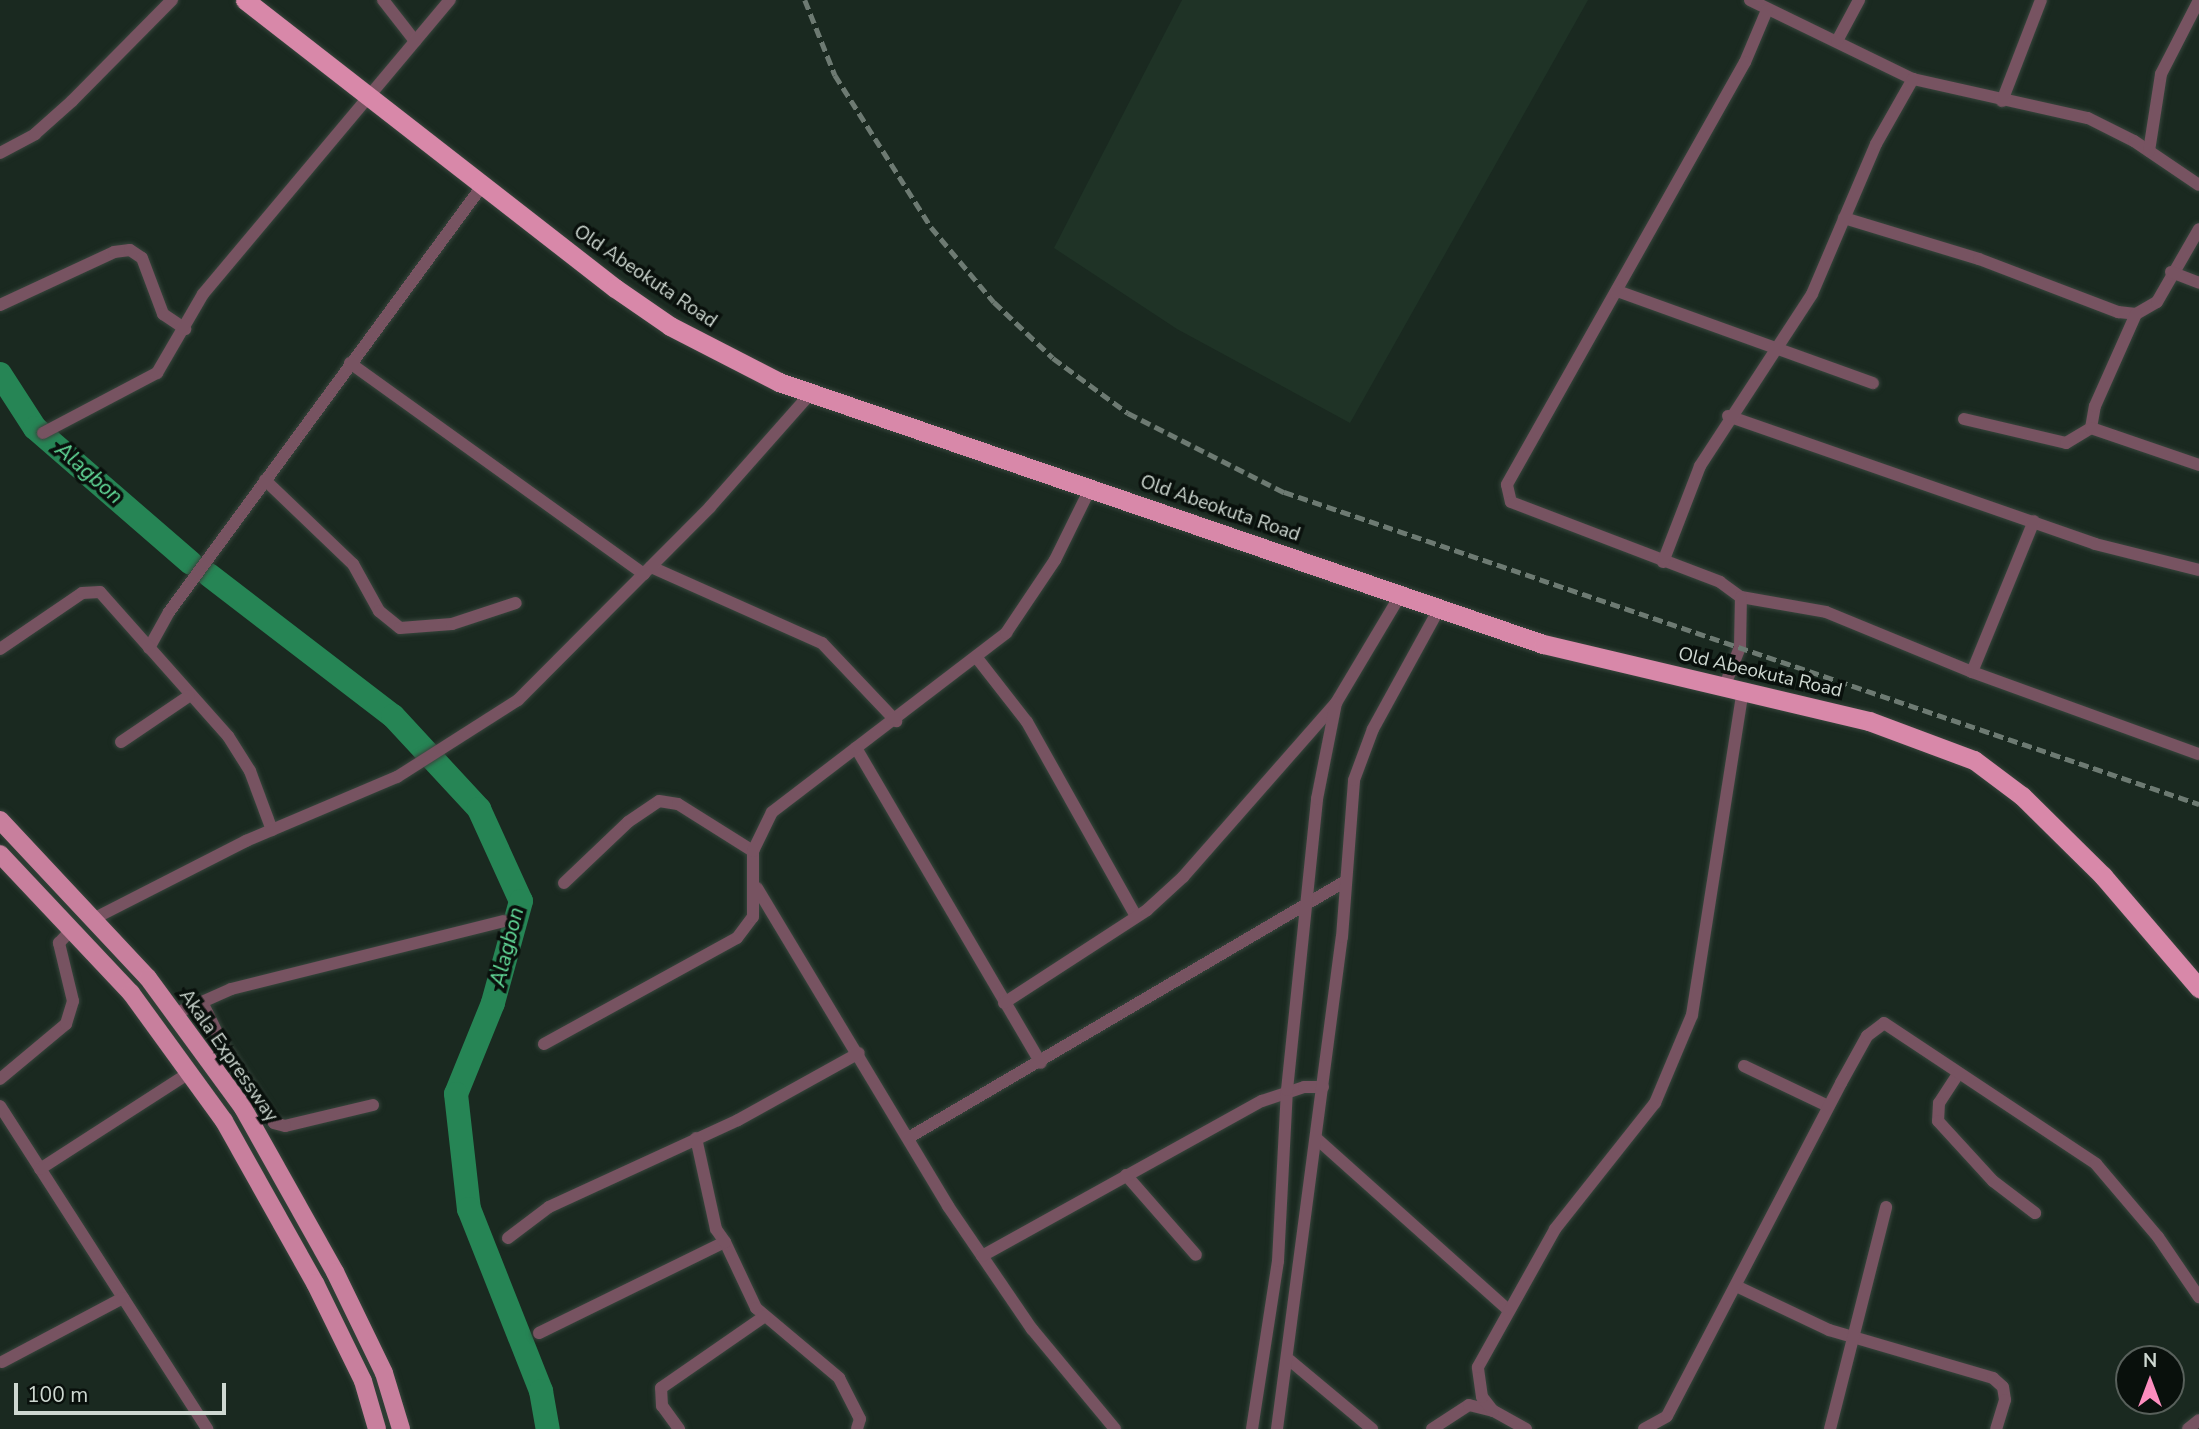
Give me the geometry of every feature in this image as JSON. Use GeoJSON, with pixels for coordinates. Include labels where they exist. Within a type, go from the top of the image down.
{"type":"FeatureCollection","features":[{"type":"Feature","properties":{"kind":"highway","name":"Old Abeokuta Road"},"geometry":{"type":"LineString","coordinates":[[245,0],[482,186],[670,326],[809,394],[1594,660],[1869,721],[1974,760],[2022,796],[2098,871],[2199,988]]}},
{"type":"Feature","properties":{"kind":"main road","name":"Akala Expressway"},"geometry":{"type":"LineString","coordinates":[[0,820],[93,919],[174,1014],[243,1108],[335,1272],[384,1373],[401,1429]]}},
{"type":"Feature","properties":{"kind":"main road"},"geometry":{"type":"LineString","coordinates":[[0,854],[131,993],[224,1121],[315,1283],[363,1381],[377,1429]]}},
{"type":"Feature","properties":{"kind":"main road"},"geometry":{"type":"LineString","coordinates":[[315,1283],[335,1272]]}},
{"type":"Feature","properties":{"kind":"street"},"geometry":{"type":"LineString","coordinates":[[0,153],[35,134],[72,101],[172,0]]}},
{"type":"Feature","properties":{"kind":"street"},"geometry":{"type":"LineString","coordinates":[[383,0],[415,41]]}},
{"type":"Feature","properties":{"kind":"street"},"geometry":{"type":"LineString","coordinates":[[43,433],[151,379],[185,329],[203,294],[450,0]]}},
{"type":"Feature","properties":{"kind":"street"},"geometry":{"type":"LineString","coordinates":[[1750,0],[1913,79],[2002,101],[2088,118],[2149,151],[2199,185]]}},
{"type":"Feature","properties":{"kind":"street"},"geometry":{"type":"LineString","coordinates":[[1837,41],[1859,0]]}},
{"type":"Feature","properties":{"kind":"street"},"geometry":{"type":"LineString","coordinates":[[2002,101],[2041,0]]}},
{"type":"Feature","properties":{"kind":"street"},"geometry":{"type":"LineString","coordinates":[[2149,151],[2161,74],[2199,0]]}},
{"type":"Feature","properties":{"kind":"street"},"geometry":{"type":"LineString","coordinates":[[1767,10],[1745,62],[1507,485],[1511,502],[1525,510],[1720,582],[1741,597],[1826,612],[1972,672],[2199,754]]}},
{"type":"Feature","properties":{"kind":"street"},"geometry":{"type":"LineString","coordinates":[[1664,562],[1700,466],[1728,416],[1746,398],[1812,294],[1844,218],[1913,79]]}},
{"type":"Feature","properties":{"kind":"street"},"geometry":{"type":"LineString","coordinates":[[149,648],[169,612],[482,186]]}},
{"type":"Feature","properties":{"kind":"street"},"geometry":{"type":"LineString","coordinates":[[1844,218],[1979,259],[2118,312],[2136,314],[2157,302],[2171,272],[2199,229]]}},
{"type":"Feature","properties":{"kind":"street"},"geometry":{"type":"LineString","coordinates":[[0,305],[114,252],[130,250],[142,258],[163,314],[185,329]]}},
{"type":"Feature","properties":{"kind":"street"},"geometry":{"type":"LineString","coordinates":[[2171,272],[2199,283]]}},
{"type":"Feature","properties":{"kind":"street"},"geometry":{"type":"LineString","coordinates":[[1617,291],[1872,383]]}},
{"type":"Feature","properties":{"kind":"street"},"geometry":{"type":"LineString","coordinates":[[1964,419],[2066,443],[2091,428],[2136,314]]}},
{"type":"Feature","properties":{"kind":"street"},"geometry":{"type":"LineString","coordinates":[[350,363],[648,570],[822,643],[896,721]]}},
{"type":"Feature","properties":{"kind":"street"},"geometry":{"type":"LineString","coordinates":[[93,919],[272,830],[423,761],[519,700],[648,570],[809,394]]}},
{"type":"Feature","properties":{"kind":"street"},"geometry":{"type":"LineString","coordinates":[[1728,416],[2095,544],[2199,570]]}},
{"type":"Feature","properties":{"kind":"street"},"geometry":{"type":"LineString","coordinates":[[2091,428],[2199,465]]}},
{"type":"Feature","properties":{"kind":"street"},"geometry":{"type":"LineString","coordinates":[[265,480],[354,565],[379,611],[400,628],[452,624],[516,603]]}},
{"type":"Feature","properties":{"kind":"street"},"geometry":{"type":"LineString","coordinates":[[544,1044],[737,938],[753,917],[757,888],[752,851],[772,812],[977,659],[1027,602],[1090,489]]}},
{"type":"Feature","properties":{"kind":"street"},"geometry":{"type":"LineString","coordinates":[[1972,672],[2034,521]]}},
{"type":"Feature","properties":{"kind":"street"},"geometry":{"type":"LineString","coordinates":[[0,649],[91,590],[100,592],[236,748],[272,830]]}},
{"type":"Feature","properties":{"kind":"street"},"geometry":{"type":"LineString","coordinates":[[1004,1003],[1136,916],[1191,868],[1336,703],[1401,594]]}},
{"type":"Feature","properties":{"kind":"street"},"geometry":{"type":"LineString","coordinates":[[1723,690],[1740,648],[1741,597]]}},
{"type":"Feature","properties":{"kind":"street"},"geometry":{"type":"LineString","coordinates":[[1277,1429],[1317,1139],[1344,882],[1347,829],[1361,757],[1440,607]]}},
{"type":"Feature","properties":{"kind":"street"},"geometry":{"type":"LineString","coordinates":[[977,659],[1027,722],[1136,916]]}},
{"type":"Feature","properties":{"kind":"street"},"geometry":{"type":"LineString","coordinates":[[1493,1410],[1482,1396],[1478,1367],[1508,1310],[1590,1179],[1655,1103],[1692,1015],[1742,694]]}},
{"type":"Feature","properties":{"kind":"street"},"geometry":{"type":"LineString","coordinates":[[121,742],[189,696]]}},
{"type":"Feature","properties":{"kind":"street"},"geometry":{"type":"LineString","coordinates":[[1252,1429],[1278,1261],[1287,1090],[1311,898],[1317,799],[1336,703]]}},
{"type":"Feature","properties":{"kind":"street"},"geometry":{"type":"LineString","coordinates":[[856,748],[1041,1063]]}},
{"type":"Feature","properties":{"kind":"street"},"geometry":{"type":"LineString","coordinates":[[564,883],[628,822],[659,801],[678,804],[752,851]]}},
{"type":"Feature","properties":{"kind":"street"},"geometry":{"type":"LineString","coordinates":[[908,1138],[1041,1063],[1311,898],[1344,882]]}},
{"type":"Feature","properties":{"kind":"street"},"geometry":{"type":"LineString","coordinates":[[757,888],[982,1256],[1032,1329],[1115,1429]]}},
{"type":"Feature","properties":{"kind":"street"},"geometry":{"type":"LineString","coordinates":[[174,1014],[231,989],[504,921]]}},
{"type":"Feature","properties":{"kind":"street"},"geometry":{"type":"LineString","coordinates":[[0,1079],[66,1024],[73,1002],[59,943],[71,930]]}},
{"type":"Feature","properties":{"kind":"street"},"geometry":{"type":"LineString","coordinates":[[202,1002],[223,1045],[274,1123],[285,1126],[373,1105]]}},
{"type":"Feature","properties":{"kind":"street"},"geometry":{"type":"LineString","coordinates":[[1644,1429],[1667,1416],[1828,1106],[1867,1036],[1884,1023],[2096,1164],[2199,1297]]}},
{"type":"Feature","properties":{"kind":"street"},"geometry":{"type":"LineString","coordinates":[[508,1238],[549,1207],[696,1138],[859,1053]]}},
{"type":"Feature","properties":{"kind":"street"},"geometry":{"type":"LineString","coordinates":[[1744,1066],[1828,1106]]}},
{"type":"Feature","properties":{"kind":"street"},"geometry":{"type":"LineString","coordinates":[[40,1169],[189,1073]]}},
{"type":"Feature","properties":{"kind":"street"},"geometry":{"type":"LineString","coordinates":[[1958,1074],[1939,1103],[1938,1121],[1993,1181],[2035,1213]]}},
{"type":"Feature","properties":{"kind":"street"},"geometry":{"type":"LineString","coordinates":[[982,1256],[1126,1175],[1287,1090],[1323,1087]]}},
{"type":"Feature","properties":{"kind":"street"},"geometry":{"type":"LineString","coordinates":[[0,1106],[207,1429]]}},
{"type":"Feature","properties":{"kind":"street"},"geometry":{"type":"LineString","coordinates":[[696,1138],[716,1229],[725,1242],[756,1308],[839,1378],[860,1419],[857,1429]]}},
{"type":"Feature","properties":{"kind":"street"},"geometry":{"type":"LineString","coordinates":[[1317,1139],[1508,1310]]}},
{"type":"Feature","properties":{"kind":"street"},"geometry":{"type":"LineString","coordinates":[[1126,1175],[1196,1255]]}},
{"type":"Feature","properties":{"kind":"street"},"geometry":{"type":"LineString","coordinates":[[1830,1429],[1886,1208]]}},
{"type":"Feature","properties":{"kind":"street"},"geometry":{"type":"LineString","coordinates":[[540,1334],[725,1242]]}},
{"type":"Feature","properties":{"kind":"street"},"geometry":{"type":"LineString","coordinates":[[1736,1286],[1852,1337],[1993,1378],[2003,1387],[2005,1400],[1996,1429]]}},
{"type":"Feature","properties":{"kind":"street"},"geometry":{"type":"LineString","coordinates":[[1,1363],[123,1298]]}},
{"type":"Feature","properties":{"kind":"street"},"geometry":{"type":"LineString","coordinates":[[680,1429],[662,1406],[661,1388],[765,1316]]}},
{"type":"Feature","properties":{"kind":"street"},"geometry":{"type":"LineString","coordinates":[[1287,1358],[1372,1429]]}},
{"type":"Feature","properties":{"kind":"street"},"geometry":{"type":"LineString","coordinates":[[1432,1429],[1469,1405],[1493,1410],[1526,1429]]}},
{"type":"Feature","properties":{"kind":"street"},"geometry":{"type":"LineString","coordinates":[[2188,1429],[2199,1420]]}},
{"type":"Feature","properties":{"kind":"shaded area"},"geometry":{"type":"Polygon","coordinates":[[[1182,0],[1588,0],[1350,423],[1177,329],[1054,248],[1182,0]]]}},
{"type":"Feature","properties":{"kind":"waterway","name":"Alagbon"},"geometry":{"type":"LineString","coordinates":[[0,374],[35,428],[191,563]]}},
{"type":"Feature","properties":{"kind":"waterway","name":"Alagbon"},"geometry":{"type":"LineString","coordinates":[[209,575],[393,716],[479,809],[521,901],[493,1003],[456,1094],[469,1209],[541,1391],[548,1429]]}},
{"type":"Feature","properties":{"kind":"railway"},"geometry":{"type":"LineString","coordinates":[[805,0],[835,75],[931,227],[994,302],[1053,358],[1128,413],[1284,492],[2199,804]]}}]}
